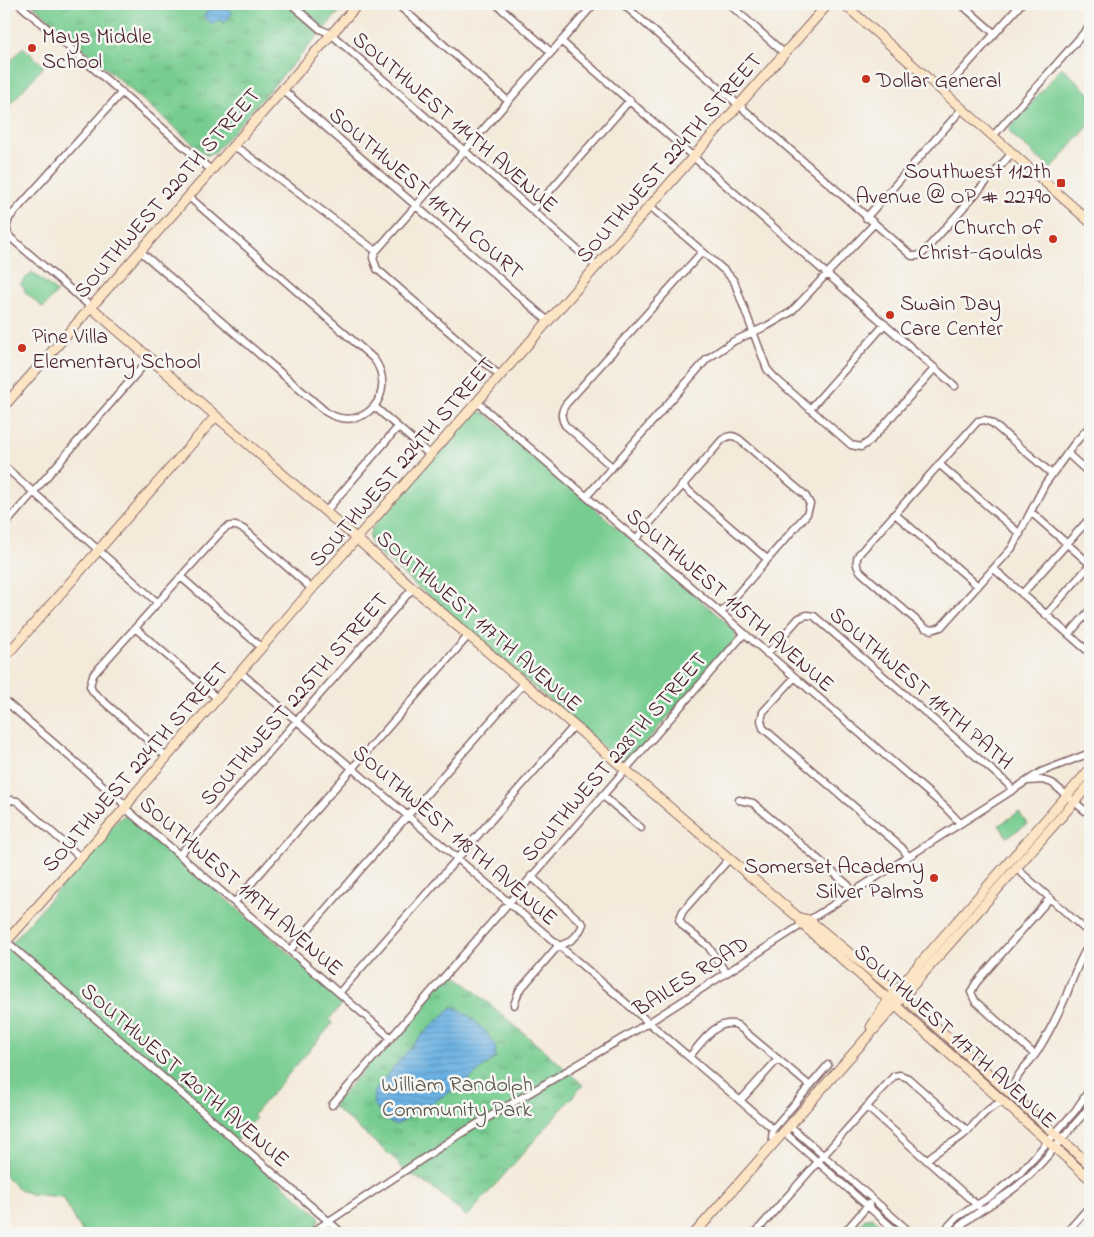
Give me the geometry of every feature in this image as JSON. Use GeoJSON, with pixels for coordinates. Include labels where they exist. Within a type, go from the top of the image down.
{"type":"FeatureCollection","features":[{"type":"Feature","properties":{"kind":"street"},"geometry":{"type":"LineString","coordinates":[[19,4],[211,170]]}},
{"type":"Feature","properties":{"kind":"street","name":"SOUTHWEST 114TH AVENUE"},"geometry":{"type":"LineString","coordinates":[[291,4],[320,28],[331,34],[597,267]]}},
{"type":"Feature","properties":{"kind":"street","name":"SOUTHWEST 220TH STREET"},"geometry":{"type":"LineString","coordinates":[[4,406],[358,4]]}},
{"type":"Feature","properties":{"kind":"street"},"geometry":{"type":"LineString","coordinates":[[396,4],[508,101]]}},
{"type":"Feature","properties":{"kind":"street"},"geometry":{"type":"LineString","coordinates":[[500,376],[377,269],[372,261],[376,251],[594,4]]}},
{"type":"Feature","properties":{"kind":"street"},"geometry":{"type":"LineString","coordinates":[[623,4],[866,218],[912,256],[923,253],[1012,153]]}},
{"type":"Feature","properties":{"kind":"street"},"geometry":{"type":"LineString","coordinates":[[729,4],[784,53]]}},
{"type":"Feature","properties":{"kind":"street","name":"SOUTHWEST 224TH STREET"},"geometry":{"type":"LineString","coordinates":[[5,942],[125,808],[312,589],[828,4]]}},
{"type":"Feature","properties":{"kind":"street"},"geometry":{"type":"LineString","coordinates":[[844,4],[1090,222]]}},
{"type":"Feature","properties":{"kind":"street"},"geometry":{"type":"LineString","coordinates":[[961,4],[994,34]]}},
{"type":"Feature","properties":{"kind":"street"},"geometry":{"type":"LineString","coordinates":[[943,92],[1021,4]]}},
{"type":"Feature","properties":{"kind":"street"},"geometry":{"type":"LineString","coordinates":[[501,5],[552,52]]}},
{"type":"Feature","properties":{"kind":"street"},"geometry":{"type":"LineString","coordinates":[[993,136],[1090,26]]}},
{"type":"Feature","properties":{"kind":"street"},"geometry":{"type":"LineString","coordinates":[[561,41],[955,386]]}},
{"type":"Feature","properties":{"kind":"street","name":"SOUTHWEST 114TH COURT"},"geometry":{"type":"LineString","coordinates":[[282,90],[548,322]]}},
{"type":"Feature","properties":{"kind":"street","name":"SOUTHWEST 117TH AVENUE"},"geometry":{"type":"LineString","coordinates":[[122,92],[10,218],[6,228],[8,235],[358,538],[413,588],[804,921],[1090,1179]]}},
{"type":"Feature","properties":{"kind":"street"},"geometry":{"type":"LineString","coordinates":[[533,210],[630,100]]}},
{"type":"Feature","properties":{"kind":"street"},"geometry":{"type":"LineString","coordinates":[[866,218],[962,109]]}},
{"type":"Feature","properties":{"kind":"street"},"geometry":{"type":"LineString","coordinates":[[232,146],[258,163],[376,251]]}},
{"type":"Feature","properties":{"kind":"street"},"geometry":{"type":"LineString","coordinates":[[140,251],[326,412],[338,418],[349,419],[362,416],[375,407],[383,384],[380,370],[374,359],[188,196]]}},
{"type":"Feature","properties":{"kind":"street"},"geometry":{"type":"LineString","coordinates":[[650,206],[734,281],[752,333],[767,368],[846,441],[858,447],[865,445],[935,368]]}},
{"type":"Feature","properties":{"kind":"street"},"geometry":{"type":"LineString","coordinates":[[586,496],[707,359],[734,340],[773,324],[791,312],[874,224]]}},
{"type":"Feature","properties":{"kind":"street"},"geometry":{"type":"LineString","coordinates":[[612,467],[566,427],[561,418],[562,411],[566,404],[702,252]]}},
{"type":"Feature","properties":{"kind":"street"},"geometry":{"type":"LineString","coordinates":[[810,409],[885,324]]}},
{"type":"Feature","properties":{"kind":"street"},"geometry":{"type":"LineString","coordinates":[[4,526],[150,358]]}},
{"type":"Feature","properties":{"kind":"street","name":"SOUTHWEST 115TH AVENUE"},"geometry":{"type":"LineString","coordinates":[[477,402],[945,806],[960,823]]}},
{"type":"Feature","properties":{"kind":"street"},"geometry":{"type":"LineString","coordinates":[[375,407],[430,455]]}},
{"type":"Feature","properties":{"kind":"street"},"geometry":{"type":"LineString","coordinates":[[4,658],[216,416]]}},
{"type":"Feature","properties":{"kind":"street"},"geometry":{"type":"LineString","coordinates":[[1052,474],[992,422],[980,420],[974,424],[859,554],[857,559],[858,567],[862,573],[926,628],[932,630],[943,626],[1012,548],[1052,474],[1090,426]]}},
{"type":"Feature","properties":{"kind":"street","name":"SOUTHWEST 224TH STREET"},"geometry":{"type":"LineString","coordinates":[[326,511],[398,427]]}},
{"type":"Feature","properties":{"kind":"street"},"geometry":{"type":"LineString","coordinates":[[636,539],[722,440],[732,436],[739,439],[805,496],[810,504],[807,514],[721,613]]}},
{"type":"Feature","properties":{"kind":"street"},"geometry":{"type":"LineString","coordinates":[[1067,453],[1090,473]]}},
{"type":"Feature","properties":{"kind":"street"},"geometry":{"type":"LineString","coordinates":[[939,464],[1020,534]]}},
{"type":"Feature","properties":{"kind":"street"},"geometry":{"type":"LineString","coordinates":[[4,466],[158,602]]}},
{"type":"Feature","properties":{"kind":"street"},"geometry":{"type":"LineString","coordinates":[[682,485],[768,559]]}},
{"type":"Feature","properties":{"kind":"street"},"geometry":{"type":"LineString","coordinates":[[1031,512],[1090,564],[1046,615]]}},
{"type":"Feature","properties":{"kind":"street"},"geometry":{"type":"LineString","coordinates":[[895,514],[978,586]]}},
{"type":"Feature","properties":{"kind":"street"},"geometry":{"type":"LineString","coordinates":[[1022,594],[1090,518]]}},
{"type":"Feature","properties":{"kind":"street"},"geometry":{"type":"LineString","coordinates":[[168,757],[95,694],[90,686],[92,677],[220,532],[232,525],[244,530],[312,589]]}},
{"type":"Feature","properties":{"kind":"street"},"geometry":{"type":"LineString","coordinates":[[994,569],[1090,653]]}},
{"type":"Feature","properties":{"kind":"street"},"geometry":{"type":"LineString","coordinates":[[181,577],[262,648]]}},
{"type":"Feature","properties":{"kind":"street","name":"SOUTHWEST 225TH STREET"},"geometry":{"type":"LineString","coordinates":[[180,854],[413,588]]}},
{"type":"Feature","properties":{"kind":"street"},"geometry":{"type":"LineString","coordinates":[[1069,634],[1090,610]]}},
{"type":"Feature","properties":{"kind":"street","name":"SOUTHWEST 114TH PATH"},"geometry":{"type":"LineString","coordinates":[[768,654],[799,618],[812,615],[1008,784],[1012,790]]}},
{"type":"Feature","properties":{"kind":"street"},"geometry":{"type":"LineString","coordinates":[[135,628],[218,699]]}},
{"type":"Feature","properties":{"kind":"street","name":"SOUTHWEST 228TH STREET"},"geometry":{"type":"LineString","coordinates":[[332,1105],[744,634]]}},
{"type":"Feature","properties":{"kind":"street"},"geometry":{"type":"LineString","coordinates":[[235,902],[469,635]]}},
{"type":"Feature","properties":{"kind":"street","name":"SOUTHWEST 118TH AVENUE"},"geometry":{"type":"LineString","coordinates":[[241,672],[772,1129]]}},
{"type":"Feature","properties":{"kind":"street"},"geometry":{"type":"LineString","coordinates":[[795,678],[761,717],[765,730],[893,840],[908,856]]}},
{"type":"Feature","properties":{"kind":"street"},"geometry":{"type":"LineString","coordinates":[[290,950],[524,683]]}},
{"type":"Feature","properties":{"kind":"street","name":"SOUTHWEST 119TH AVENUE"},"geometry":{"type":"LineString","coordinates":[[4,700],[122,802],[125,808],[391,1038]]}},
{"type":"Feature","properties":{"kind":"street"},"geometry":{"type":"LineString","coordinates":[[340,993],[574,726]]}},
{"type":"Feature","properties":{"kind":"street","name":"BAILES ROAD"},"geometry":{"type":"LineString","coordinates":[[311,1233],[460,1134],[648,1022],[1041,772],[1090,753]]}},
{"type":"Feature","properties":{"kind":"street"},"geometry":{"type":"LineString","coordinates":[[1052,783],[1050,773],[1058,764]]}},
{"type":"Feature","properties":{"kind":"street"},"geometry":{"type":"LineString","coordinates":[[867,1039],[871,1028],[889,999],[1090,769]]}},
{"type":"Feature","properties":{"kind":"street"},"geometry":{"type":"LineString","coordinates":[[1027,781],[1042,780],[1052,783],[1090,816]]}},
{"type":"Feature","properties":{"kind":"street"},"geometry":{"type":"LineString","coordinates":[[695,1233],[904,998],[1090,784]]}},
{"type":"Feature","properties":{"kind":"street"},"geometry":{"type":"LineString","coordinates":[[602,795],[640,828]]}},
{"type":"Feature","properties":{"kind":"street"},"geometry":{"type":"LineString","coordinates":[[4,804],[11,800],[17,802],[81,858]]}},
{"type":"Feature","properties":{"kind":"street"},"geometry":{"type":"LineString","coordinates":[[739,800],[753,803],[848,885],[853,892]]}},
{"type":"Feature","properties":{"kind":"street"},"geometry":{"type":"LineString","coordinates":[[726,973],[708,946],[682,926],[679,920],[683,911],[730,858]]}},
{"type":"Feature","properties":{"kind":"street"},"geometry":{"type":"LineString","coordinates":[[1009,862],[1090,934]]}},
{"type":"Feature","properties":{"kind":"street"},"geometry":{"type":"LineString","coordinates":[[514,1005],[519,991],[558,946],[567,943],[583,924],[531,876]]}},
{"type":"Feature","properties":{"kind":"street"},"geometry":{"type":"LineString","coordinates":[[1035,1055],[975,1002],[971,992],[976,983],[1050,898]]}},
{"type":"Feature","properties":{"kind":"street","name":"SOUTHWEST 117TH AVENUE"},"geometry":{"type":"LineString","coordinates":[[804,921],[896,991],[1090,1165]]}},
{"type":"Feature","properties":{"kind":"street","name":"SOUTHWEST 120TH AVENUE"},"geometry":{"type":"LineString","coordinates":[[5,942],[342,1233]]}},
{"type":"Feature","properties":{"kind":"street"},"geometry":{"type":"LineString","coordinates":[[1012,1094],[1012,1088],[1016,1079],[1035,1055],[1051,1026],[1090,943]]}},
{"type":"Feature","properties":{"kind":"street"},"geometry":{"type":"LineString","coordinates":[[689,1057],[715,1028],[731,1023],[737,1025],[810,1086]]}},
{"type":"Feature","properties":{"kind":"street"},"geometry":{"type":"LineString","coordinates":[[740,1101],[778,1059]]}},
{"type":"Feature","properties":{"kind":"street"},"geometry":{"type":"LineString","coordinates":[[775,1142],[772,1138],[772,1129],[828,1065]]}},
{"type":"Feature","properties":{"kind":"street"},"geometry":{"type":"LineString","coordinates":[[755,1233],[892,1078],[900,1075],[908,1078],[968,1131]]}},
{"type":"Feature","properties":{"kind":"street"},"geometry":{"type":"LineString","coordinates":[[999,1083],[1008,1083],[1016,1079]]}},
{"type":"Feature","properties":{"kind":"street"},"geometry":{"type":"LineString","coordinates":[[1058,1136],[1090,1089]]}},
{"type":"Feature","properties":{"kind":"street"},"geometry":{"type":"LineString","coordinates":[[990,1108],[993,1097],[992,1091]]}},
{"type":"Feature","properties":{"kind":"street"},"geometry":{"type":"LineString","coordinates":[[927,1160],[934,1153],[961,1137],[990,1108],[1005,1102]]}},
{"type":"Feature","properties":{"kind":"street"},"geometry":{"type":"LineString","coordinates":[[953,1233],[964,1222],[1021,1183],[1058,1136],[1090,1105]]}},
{"type":"Feature","properties":{"kind":"street"},"geometry":{"type":"LineString","coordinates":[[867,1107],[983,1210]]}},
{"type":"Feature","properties":{"kind":"street"},"geometry":{"type":"LineString","coordinates":[[787,1129],[824,1156],[911,1233]]}},
{"type":"Feature","properties":{"kind":"street"},"geometry":{"type":"LineString","coordinates":[[787,1129],[818,1162],[898,1233]]}},
{"type":"Feature","properties":{"kind":"street"},"geometry":{"type":"LineString","coordinates":[[942,1233],[957,1217],[994,1194],[1012,1180],[1051,1144]]}},
{"type":"Feature","properties":{"kind":"street"},"geometry":{"type":"LineString","coordinates":[[844,1233],[873,1200]]}},
{"type":"Feature","properties":{"kind":"street"},"geometry":{"type":"LineString","coordinates":[[1066,1233],[1090,1206]]}},
{"type":"Feature","properties":{"kind":"green space"},"geometry":{"type":"Polygon","coordinates":[[[32,4],[346,4],[214,153],[206,155],[32,4]]]}},
{"type":"Feature","properties":{"kind":"green space"},"geometry":{"type":"Polygon","coordinates":[[[23,47],[44,66],[4,111],[4,69],[23,47]]]}},
{"type":"Feature","properties":{"kind":"green space"},"geometry":{"type":"Polygon","coordinates":[[[1062,67],[1090,94],[1090,124],[1051,169],[1011,134],[1009,129],[1062,67]]]}},
{"type":"Feature","properties":{"kind":"green space"},"geometry":{"type":"Polygon","coordinates":[[[32,272],[57,292],[43,308],[24,291],[25,289],[20,284],[32,272]]]}},
{"type":"Feature","properties":{"kind":"green space"},"geometry":{"type":"Polygon","coordinates":[[[475,411],[485,413],[736,631],[735,640],[632,758],[627,761],[620,761],[376,551],[372,545],[370,536],[375,524],[475,411]]]}},
{"type":"Feature","properties":{"kind":"green space"},"geometry":{"type":"Polygon","coordinates":[[[1019,812],[1027,824],[1007,837],[999,825],[1019,812]]]}},
{"type":"Feature","properties":{"kind":"green space"},"geometry":{"type":"Polygon","coordinates":[[[128,815],[345,1001],[329,1020],[333,1023],[253,1115],[256,1118],[235,1143],[318,1215],[320,1219],[315,1228],[307,1233],[83,1233],[62,1197],[31,1194],[20,1190],[4,1175],[4,952],[117,821],[123,816],[128,815]]]}},
{"type":"Feature","properties":{"kind":"green space","name":"William Randolph Community Park"},"geometry":{"type":"Polygon","coordinates":[[[451,971],[583,1085],[467,1217],[436,1190],[400,1167],[397,1161],[332,1106],[451,971]]]}},
{"type":"Feature","properties":{"kind":"green space"},"geometry":{"type":"Polygon","coordinates":[[[870,1217],[889,1233],[852,1233],[865,1219],[870,1217]]]}},
{"type":"Feature","properties":{"kind":"water"},"geometry":{"type":"Polygon","coordinates":[[[214,4],[222,4],[233,13],[224,23],[219,19],[213,25],[203,16],[214,4]]]}},
{"type":"Feature","properties":{"kind":"water"},"geometry":{"type":"Polygon","coordinates":[[[452,1007],[463,1012],[483,1029],[493,1041],[496,1057],[465,1083],[396,1125],[387,1121],[373,1103],[374,1093],[380,1083],[419,1038],[452,1007]]]}},
{"type":"Feature","properties":{"kind":"place","name":"Mays Middle School"},"geometry":{"type":"Point","coordinates":[32,48]}},
{"type":"Feature","properties":{"kind":"place","name":"Dollar General"},"geometry":{"type":"Point","coordinates":[866,79]}},
{"type":"Feature","properties":{"kind":"place","name":"Southwest 112th Avenue @ OP # 22790"},"geometry":{"type":"Point","coordinates":[1061,183]}},
{"type":"Feature","properties":{"kind":"place","name":"Church of Christ-Goulds"},"geometry":{"type":"Point","coordinates":[1053,239]}},
{"type":"Feature","properties":{"kind":"place","name":"Swain Day Care Center"},"geometry":{"type":"Point","coordinates":[890,315]}},
{"type":"Feature","properties":{"kind":"place","name":"Pine Villa Elementary School"},"geometry":{"type":"Point","coordinates":[22,348]}},
{"type":"Feature","properties":{"kind":"place","name":"Somerset Academy Silver Palms"},"geometry":{"type":"Point","coordinates":[934,878]}}]}
